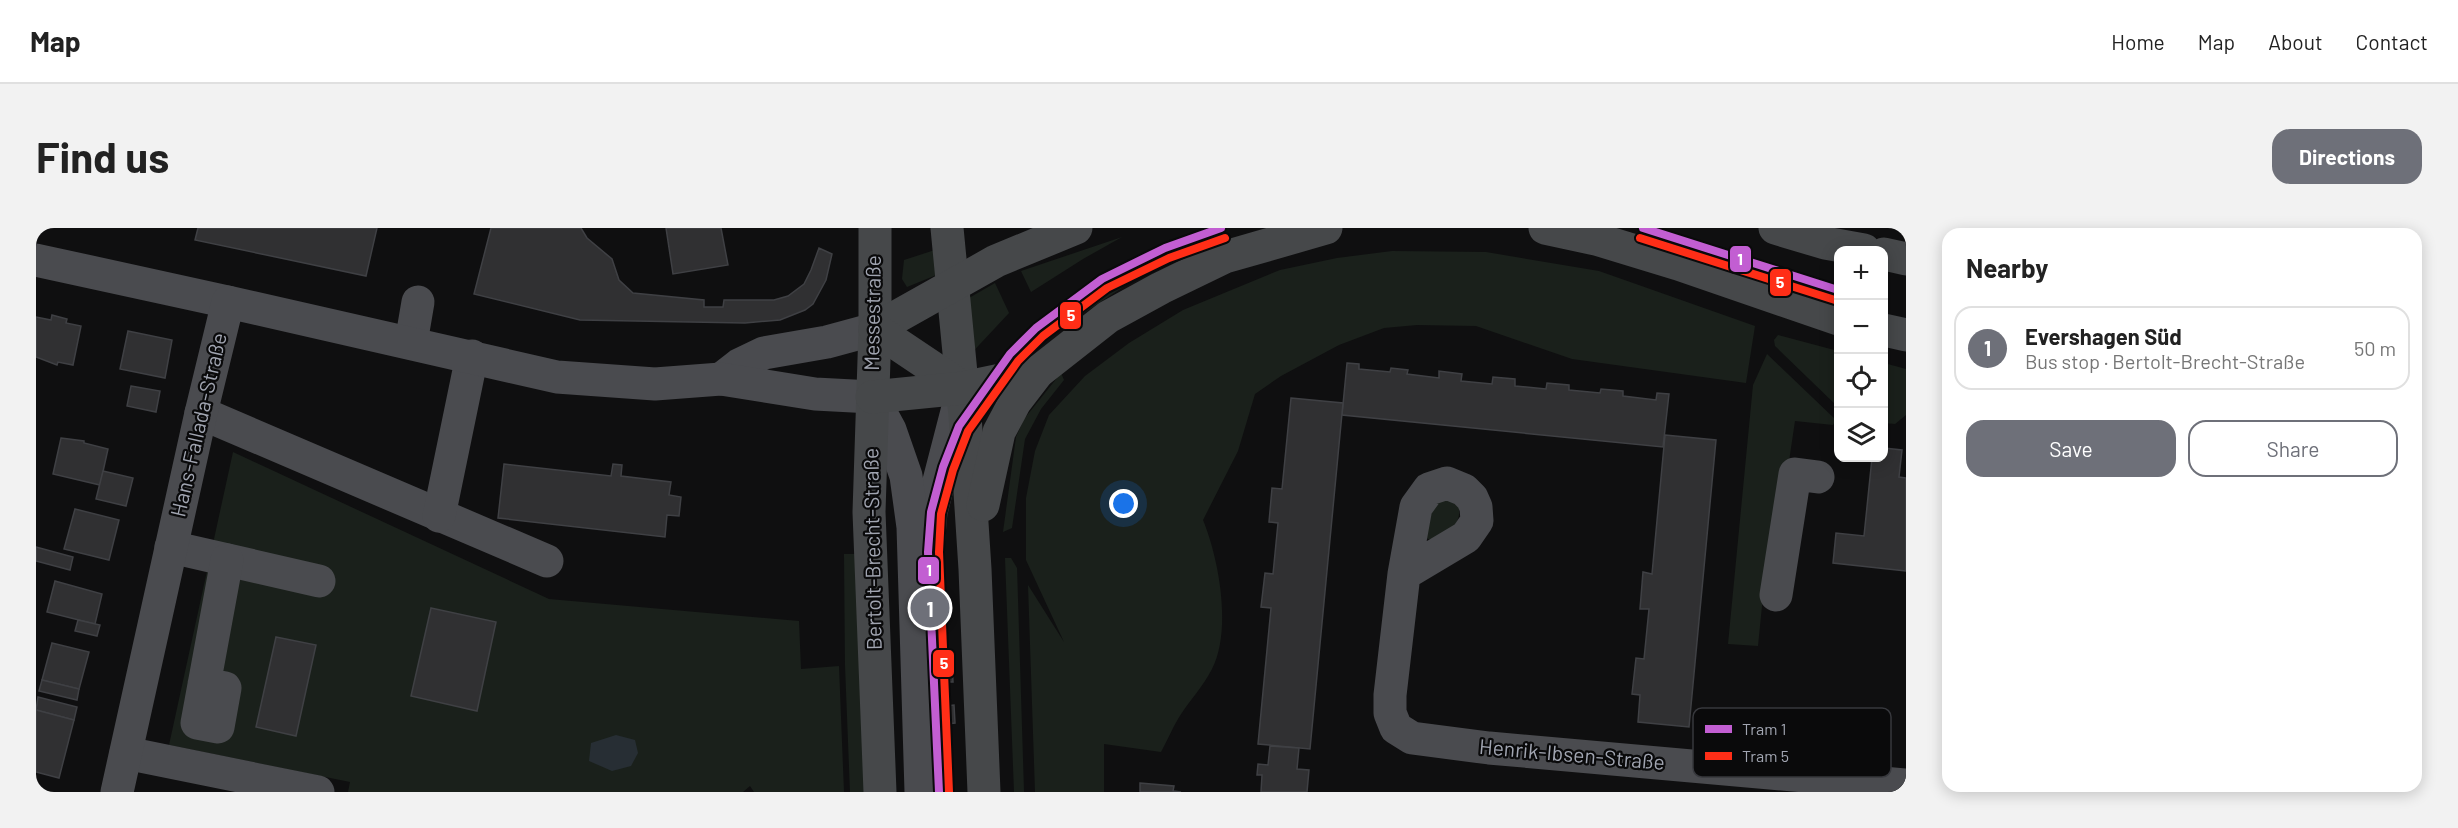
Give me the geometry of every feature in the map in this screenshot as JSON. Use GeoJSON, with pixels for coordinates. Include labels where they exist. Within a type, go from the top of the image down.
{"type":"FeatureCollection","features":[{"type":"Feature","properties":{"kind":"main road","name":"Messestraße"},"geometry":{"type":"LineString","coordinates":[[872,397],[875,228]]}},
{"type":"Feature","properties":{"kind":"main road"},"geometry":{"type":"LineString","coordinates":[[947,228],[963,388],[974,550],[984,792]]}},
{"type":"Feature","properties":{"kind":"main road"},"geometry":{"type":"LineString","coordinates":[[963,388],[875,329],[1018,250],[1076,228]]}},
{"type":"Feature","properties":{"kind":"main road"},"geometry":{"type":"LineString","coordinates":[[974,550],[999,432],[1015,402],[1038,372],[1108,317],[1161,288],[1226,257],[1326,228]]}},
{"type":"Feature","properties":{"kind":"main road"},"geometry":{"type":"LineString","coordinates":[[1545,228],[1596,239],[1657,257],[1834,317]]}},
{"type":"Feature","properties":{"kind":"main road"},"geometry":{"type":"LineString","coordinates":[[1775,228],[1842,246]]}},
{"type":"Feature","properties":{"kind":"main road"},"geometry":{"type":"LineString","coordinates":[[1888,255],[1906,259]]}},
{"type":"Feature","properties":{"kind":"main road"},"geometry":{"type":"LineString","coordinates":[[1888,331],[1906,335]]}},
{"type":"Feature","properties":{"kind":"main road"},"geometry":{"type":"LineString","coordinates":[[872,397],[963,388],[1038,372]]}},
{"type":"Feature","properties":{"kind":"main road","name":"Bertolt-Brecht-Straße"},"geometry":{"type":"LineString","coordinates":[[872,397],[869,512],[880,792]]}},
{"type":"Feature","properties":{"kind":"street"},"geometry":{"type":"LineString","coordinates":[[36,260],[472,356],[557,377],[655,384],[721,380],[815,394],[872,397],[890,430],[908,486],[913,527],[921,792]]}},
{"type":"Feature","properties":{"kind":"street","name":"Hans-Fallada-Straße"},"geometry":{"type":"LineString","coordinates":[[117,792],[201,413],[228,302]]}},
{"type":"Feature","properties":{"kind":"street"},"geometry":{"type":"LineString","coordinates":[[411,343],[418,302]]}},
{"type":"Feature","properties":{"kind":"street"},"geometry":{"type":"LineString","coordinates":[[721,380],[739,365],[764,353],[827,342],[875,329]]}},
{"type":"Feature","properties":{"kind":"street"},"geometry":{"type":"LineString","coordinates":[[439,516],[472,356]]}},
{"type":"Feature","properties":{"kind":"street"},"geometry":{"type":"LineString","coordinates":[[939,792],[928,552],[931,512],[963,388]]}},
{"type":"Feature","properties":{"kind":"street"},"geometry":{"type":"LineString","coordinates":[[201,413],[547,561]]}},
{"type":"Feature","properties":{"kind":"street"},"geometry":{"type":"LineString","coordinates":[[1776,595],[1795,474],[1818,477]]}},
{"type":"Feature","properties":{"kind":"street"},"geometry":{"type":"LineString","coordinates":[[171,547],[319,581]]}},
{"type":"Feature","properties":{"kind":"street"},"geometry":{"type":"LineString","coordinates":[[204,684],[227,560]]}},
{"type":"Feature","properties":{"kind":"street","name":"Henrik-Ibsen-Straße"},"geometry":{"type":"LineString","coordinates":[[1404,574],[1390,695],[1390,713],[1396,728],[1412,738],[1489,748],[1693,766]]}},
{"type":"Feature","properties":{"kind":"street"},"geometry":{"type":"LineString","coordinates":[[126,753],[213,782],[318,792]]}},
{"type":"Feature","properties":{"kind":"street","name":"Henrik-Ibsen-Straße"},"geometry":{"type":"LineString","coordinates":[[1816,777],[1906,785]]}},
{"type":"Feature","properties":{"kind":"shaded area"},"geometry":{"type":"Polygon","coordinates":[[[1122,237],[1031,292],[1021,271],[1122,237]]]}},
{"type":"Feature","properties":{"kind":"shaded area"},"geometry":{"type":"Polygon","coordinates":[[[1187,246],[1190,250],[1155,266],[1061,328],[1057,319],[1088,298],[1136,269],[1187,246]]]}},
{"type":"Feature","properties":{"kind":"shaded area"},"geometry":{"type":"Polygon","coordinates":[[[941,248],[939,274],[907,287],[902,279],[904,260],[941,248]]]}},
{"type":"Feature","properties":{"kind":"shaded area"},"geometry":{"type":"Polygon","coordinates":[[[1392,251],[1486,252],[1599,271],[1755,326],[1746,383],[1572,359],[1476,326],[1417,325],[1384,328],[1339,345],[1281,376],[1255,394],[1238,451],[1203,520],[1218,574],[1222,615],[1218,653],[1208,676],[1178,719],[1161,752],[1104,744],[1104,792],[1035,792],[1028,585],[1064,642],[1026,560],[1026,498],[1035,451],[1049,415],[1085,376],[1129,343],[1183,310],[1280,270],[1337,258],[1392,251]]]}},
{"type":"Feature","properties":{"kind":"shaded area"},"geometry":{"type":"Polygon","coordinates":[[[995,283],[1009,313],[966,359],[962,302],[995,283]]]}},
{"type":"Feature","properties":{"kind":"shaded area"},"geometry":{"type":"Polygon","coordinates":[[[1778,335],[1834,350],[1834,403],[1775,346],[1774,340],[1778,335]]]}},
{"type":"Feature","properties":{"kind":"shaded area"},"geometry":{"type":"Polygon","coordinates":[[[1767,354],[1834,418],[1833,425],[1795,421],[1772,576],[1764,586],[1758,646],[1728,644],[1753,385],[1767,354]]]}},
{"type":"Feature","properties":{"kind":"shaded area"},"geometry":{"type":"Polygon","coordinates":[[[1888,364],[1906,369],[1906,415],[1895,424],[1888,423],[1888,364]]]}},
{"type":"Feature","properties":{"kind":"shaded area"},"geometry":{"type":"Polygon","coordinates":[[[1061,373],[1064,380],[1041,409],[1025,439],[1012,528],[1003,532],[1016,437],[1024,419],[1061,373]]]}},
{"type":"Feature","properties":{"kind":"shaded area"},"geometry":{"type":"Polygon","coordinates":[[[233,452],[549,599],[799,621],[801,669],[839,666],[844,792],[754,792],[750,786],[743,792],[348,792],[350,782],[169,745],[233,452]]]}},
{"type":"Feature","properties":{"kind":"shaded area"},"geometry":{"type":"Polygon","coordinates":[[[1438,499],[1449,500],[1459,507],[1458,520],[1446,534],[1428,539],[1422,534],[1438,499]]]}},
{"type":"Feature","properties":{"kind":"shaded area"},"geometry":{"type":"Polygon","coordinates":[[[844,554],[857,554],[866,792],[850,792],[844,554]]]}},
{"type":"Feature","properties":{"kind":"shaded area"},"geometry":{"type":"Polygon","coordinates":[[[1005,558],[1011,558],[1017,568],[1024,792],[1014,792],[1005,558]]]}},
{"type":"Feature","properties":{"kind":"shaded area"},"geometry":{"type":"Polygon","coordinates":[[[616,735],[635,740],[638,753],[631,766],[612,771],[589,761],[591,743],[616,735]]]}},
{"type":"Feature","properties":{"kind":"building"},"geometry":{"type":"Polygon","coordinates":[[[198,228],[377,228],[366,276],[195,240],[198,228]]]}},
{"type":"Feature","properties":{"kind":"building"},"geometry":{"type":"Polygon","coordinates":[[[491,228],[581,228],[587,238],[612,259],[619,280],[633,293],[704,300],[704,307],[723,307],[724,300],[774,300],[788,296],[804,284],[819,248],[832,254],[826,280],[813,304],[805,310],[780,320],[745,323],[580,320],[474,294],[491,228]]]}},
{"type":"Feature","properties":{"kind":"building"},"geometry":{"type":"Polygon","coordinates":[[[666,228],[721,228],[728,265],[673,274],[666,228]]]}},
{"type":"Feature","properties":{"kind":"building"},"geometry":{"type":"Polygon","coordinates":[[[52,315],[67,319],[66,323],[81,326],[73,365],[58,362],[57,365],[36,357],[36,317],[51,320],[52,315]]]}},
{"type":"Feature","properties":{"kind":"building"},"geometry":{"type":"Polygon","coordinates":[[[128,331],[172,340],[165,378],[120,369],[128,331]]]}},
{"type":"Feature","properties":{"kind":"building"},"geometry":{"type":"Polygon","coordinates":[[[1347,363],[1359,364],[1359,369],[1390,372],[1391,368],[1408,370],[1407,374],[1439,378],[1439,371],[1462,374],[1461,381],[1492,384],[1493,377],[1515,379],[1515,386],[1546,389],[1547,383],[1569,385],[1569,390],[1600,393],[1601,389],[1623,391],[1623,396],[1656,400],[1657,393],[1669,394],[1663,447],[1342,415],[1347,363]]]}},
{"type":"Feature","properties":{"kind":"building"},"geometry":{"type":"Polygon","coordinates":[[[131,386],[160,391],[156,412],[127,406],[131,386]]]}},
{"type":"Feature","properties":{"kind":"building"},"geometry":{"type":"Polygon","coordinates":[[[1291,398],[1343,403],[1310,749],[1258,744],[1271,608],[1261,607],[1265,573],[1273,574],[1278,523],[1269,522],[1272,488],[1282,489],[1291,398]]]}},
{"type":"Feature","properties":{"kind":"building"},"geometry":{"type":"Polygon","coordinates":[[[1665,435],[1716,440],[1689,727],[1638,722],[1640,695],[1632,694],[1636,658],[1644,659],[1649,609],[1640,609],[1643,572],[1652,574],[1665,435]]]}},
{"type":"Feature","properties":{"kind":"building"},"geometry":{"type":"Polygon","coordinates":[[[61,438],[84,441],[84,443],[108,449],[100,485],[53,474],[61,438]]]}},
{"type":"Feature","properties":{"kind":"building"},"geometry":{"type":"Polygon","coordinates":[[[1888,448],[1902,450],[1899,477],[1906,478],[1906,571],[1833,563],[1836,533],[1864,536],[1872,462],[1888,462],[1888,448]]]}},
{"type":"Feature","properties":{"kind":"building"},"geometry":{"type":"Polygon","coordinates":[[[504,464],[611,476],[613,464],[622,465],[621,476],[671,482],[669,495],[681,497],[679,516],[667,515],[665,537],[498,518],[504,464]]]}},
{"type":"Feature","properties":{"kind":"building"},"geometry":{"type":"Polygon","coordinates":[[[103,471],[133,478],[126,506],[96,499],[103,471]]]}},
{"type":"Feature","properties":{"kind":"building"},"geometry":{"type":"Polygon","coordinates":[[[75,509],[119,520],[109,560],[64,549],[75,509]]]}},
{"type":"Feature","properties":{"kind":"building"},"geometry":{"type":"Polygon","coordinates":[[[36,547],[73,557],[70,570],[36,561],[36,547]]]}},
{"type":"Feature","properties":{"kind":"building"},"geometry":{"type":"Polygon","coordinates":[[[55,581],[102,594],[95,624],[47,612],[55,581]]]}},
{"type":"Feature","properties":{"kind":"building"},"geometry":{"type":"Polygon","coordinates":[[[431,608],[496,622],[477,711],[411,696],[431,608]]]}},
{"type":"Feature","properties":{"kind":"building"},"geometry":{"type":"Polygon","coordinates":[[[78,620],[100,625],[97,636],[75,631],[78,620]]]}},
{"type":"Feature","properties":{"kind":"building"},"geometry":{"type":"Polygon","coordinates":[[[276,637],[316,645],[296,736],[256,727],[276,637]]]}},
{"type":"Feature","properties":{"kind":"building"},"geometry":{"type":"Polygon","coordinates":[[[52,643],[89,652],[79,689],[42,680],[52,643]]]}},
{"type":"Feature","properties":{"kind":"building"},"geometry":{"type":"Polygon","coordinates":[[[952,663],[953,682],[945,682],[945,664],[952,663]]]}},
{"type":"Feature","properties":{"kind":"building"},"geometry":{"type":"Polygon","coordinates":[[[42,680],[79,689],[77,700],[39,691],[42,680]]]}},
{"type":"Feature","properties":{"kind":"building"},"geometry":{"type":"Polygon","coordinates":[[[38,697],[77,707],[74,720],[36,710],[38,697]]]}},
{"type":"Feature","properties":{"kind":"building"},"geometry":{"type":"Polygon","coordinates":[[[954,705],[955,723],[947,724],[946,706],[954,705]]]}},
{"type":"Feature","properties":{"kind":"building"},"geometry":{"type":"Polygon","coordinates":[[[36,710],[74,720],[59,778],[36,772],[36,710]]]}},
{"type":"Feature","properties":{"kind":"building"},"geometry":{"type":"Polygon","coordinates":[[[1270,746],[1299,748],[1297,769],[1309,770],[1307,792],[1261,792],[1262,775],[1257,775],[1258,764],[1268,765],[1270,746]]]}},
{"type":"Feature","properties":{"kind":"building"},"geometry":{"type":"Polygon","coordinates":[[[1140,783],[1174,786],[1173,791],[1181,792],[1140,792],[1140,783]]]}},
{"type":"Feature","properties":{"kind":"tram line","name":"1"},"geometry":{"type":"LineString","coordinates":[[939,792],[928,552],[931,512],[943,467],[959,426],[1010,354],[1036,328],[1102,279],[1165,248],[1221,228]]}},
{"type":"Feature","properties":{"kind":"tram line","name":"1"},"geometry":{"type":"LineString","coordinates":[[1643,228],[1834,289]]}},
{"type":"Feature","properties":{"kind":"tram line","name":"5"},"geometry":{"type":"LineString","coordinates":[[949,792],[939,552],[941,514],[953,470],[968,431],[1018,361],[1043,336],[1107,288],[1169,258],[1225,238]]}},
{"type":"Feature","properties":{"kind":"tram line","name":"5"},"geometry":{"type":"LineString","coordinates":[[1640,238],[1834,300]]}},
{"type":"Feature","properties":{"kind":"place","name":"Evershagen Süd"},"geometry":{"type":"Point","coordinates":[930,608]}}]}
